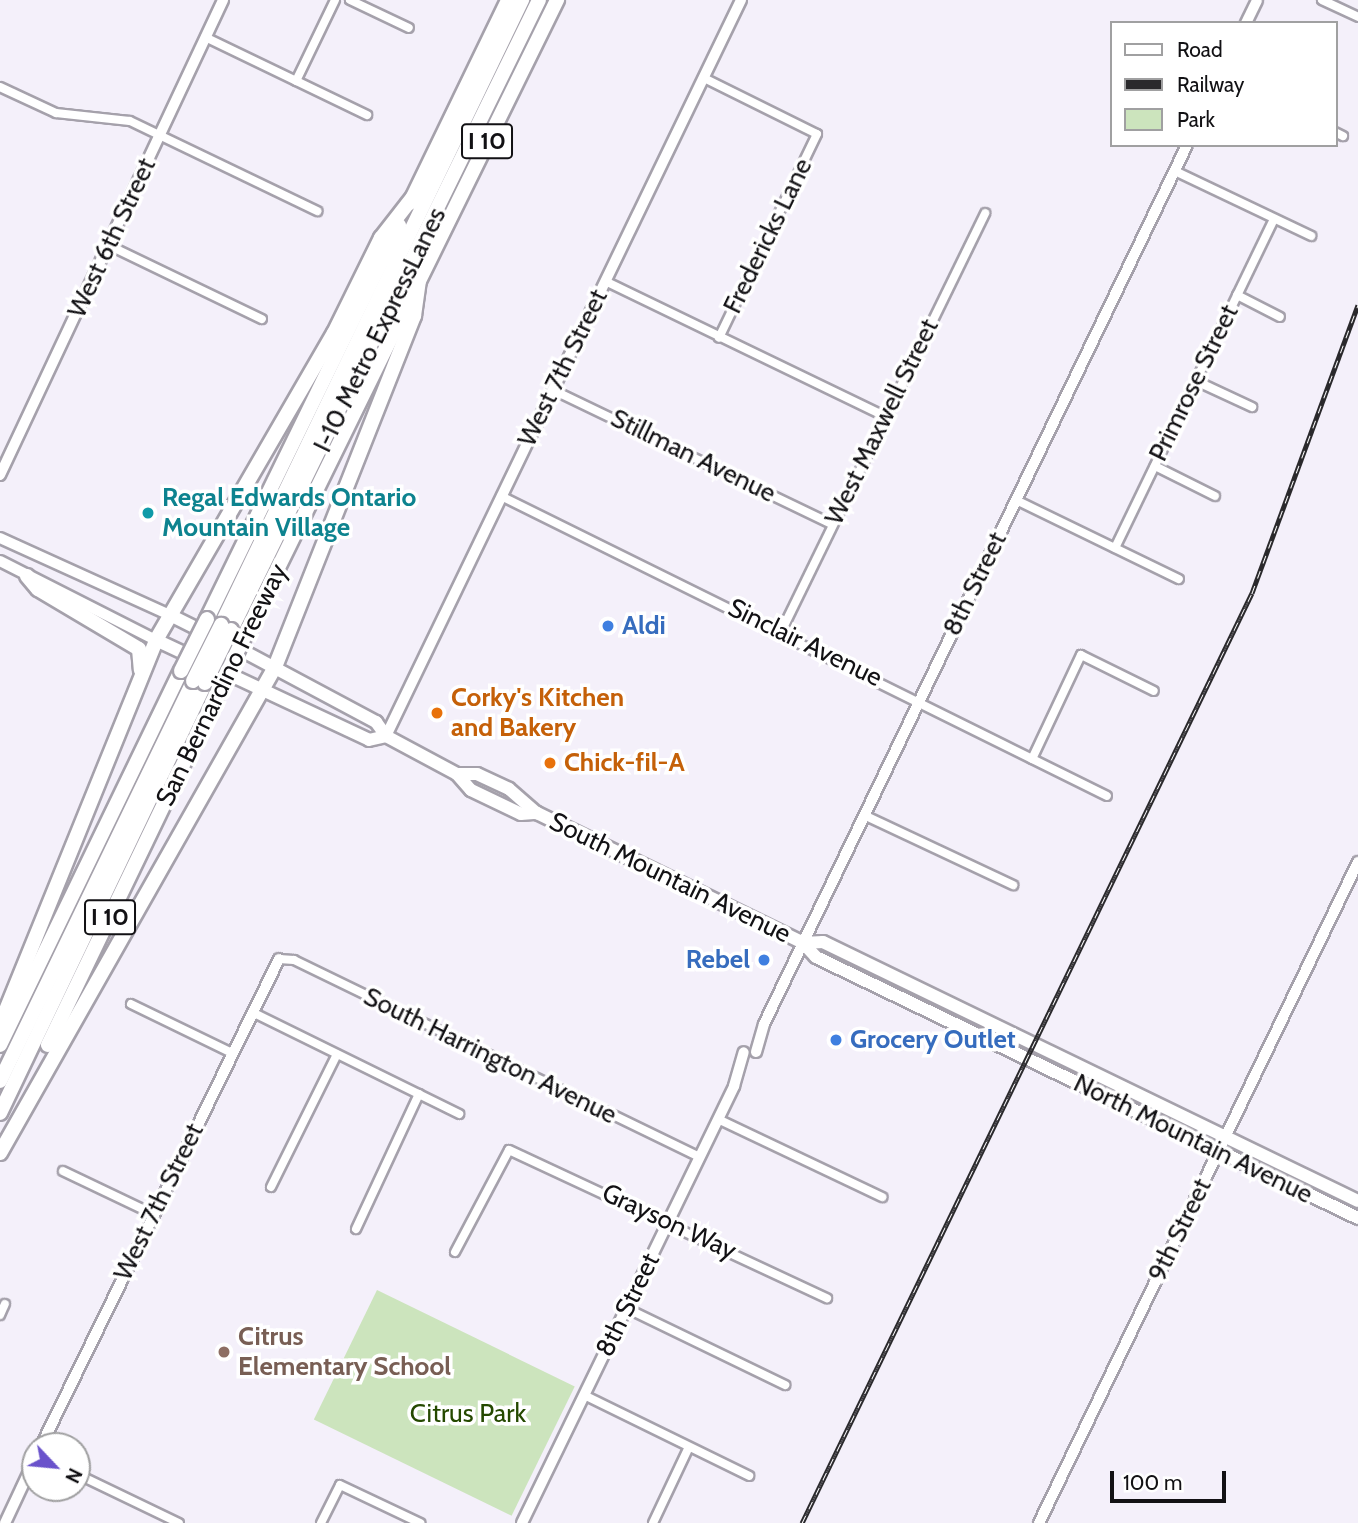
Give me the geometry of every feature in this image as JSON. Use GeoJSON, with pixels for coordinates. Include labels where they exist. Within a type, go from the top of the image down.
{"type":"FeatureCollection","features":[{"type":"Feature","properties":{"kind":"highway","name":"San Bernardino Freeway"},"geometry":{"type":"LineString","coordinates":[[0,1144],[219,690],[226,628],[317,393],[508,0]]}},
{"type":"Feature","properties":{"kind":"highway","name":"I-10 Metro ExpressLanes"},"geometry":{"type":"LineString","coordinates":[[226,628],[363,332],[523,0]]}},
{"type":"Feature","properties":{"kind":"highway","name":"I-10 Metro ExpressLanes"},"geometry":{"type":"LineString","coordinates":[[0,1082],[193,678],[226,628],[370,354],[539,0]]}},
{"type":"Feature","properties":{"kind":"highway","name":"San Bernardino Freeway"},"geometry":{"type":"LineString","coordinates":[[0,1045],[127,787],[338,448],[557,0]]}},
{"type":"Feature","properties":{"kind":"highway"},"geometry":{"type":"LineString","coordinates":[[0,1025],[156,640],[334,333],[381,238],[413,197]]}},
{"type":"Feature","properties":{"kind":"highway"},"geometry":{"type":"LineString","coordinates":[[0,1153],[275,667],[414,316],[419,282]]}},
{"type":"Feature","properties":{"kind":"highway"},"geometry":{"type":"LineString","coordinates":[[317,393],[363,332]]}},
{"type":"Feature","properties":{"kind":"highway"},"geometry":{"type":"LineString","coordinates":[[338,448],[370,354]]}},
{"type":"Feature","properties":{"kind":"highway"},"geometry":{"type":"LineString","coordinates":[[27,576],[38,589],[139,649],[141,677]]}},
{"type":"Feature","properties":{"kind":"highway","name":"I-10 Metro ExpressLanes"},"geometry":{"type":"LineString","coordinates":[[0,1113],[43,1023],[193,678]]}},
{"type":"Feature","properties":{"kind":"highway"},"geometry":{"type":"LineString","coordinates":[[47,985],[127,787]]}},
{"type":"Feature","properties":{"kind":"highway"},"geometry":{"type":"LineString","coordinates":[[43,1023],[99,942]]}},
{"type":"Feature","properties":{"kind":"main road","name":"West 7th Street"},"geometry":{"type":"LineString","coordinates":[[386,736],[741,0]]}},
{"type":"Feature","properties":{"kind":"main road"},"geometry":{"type":"LineString","coordinates":[[0,538],[170,615]]}},
{"type":"Feature","properties":{"kind":"main road"},"geometry":{"type":"LineString","coordinates":[[0,561],[156,640]]}},
{"type":"Feature","properties":{"kind":"main road","name":"South Mountain Avenue"},"geometry":{"type":"LineString","coordinates":[[170,615],[275,667],[376,722],[386,736],[457,774],[477,774],[518,794],[537,813],[803,943],[816,957],[1027,1059]]}},
{"type":"Feature","properties":{"kind":"main road","name":"South Mountain Avenue"},"geometry":{"type":"LineString","coordinates":[[156,640],[261,692],[369,740],[386,736]]}},
{"type":"Feature","properties":{"kind":"main road","name":"South Mountain Avenue"},"geometry":{"type":"LineString","coordinates":[[803,943],[823,942],[1034,1043]]}},
{"type":"Feature","properties":{"kind":"main road"},"geometry":{"type":"LineString","coordinates":[[865,980],[914,986]]}},
{"type":"Feature","properties":{"kind":"main road"},"geometry":{"type":"LineString","coordinates":[[912,1004],[921,997],[989,1030],[1009,1031]]}},
{"type":"Feature","properties":{"kind":"main road","name":"North Mountain Avenue"},"geometry":{"type":"LineString","coordinates":[[1034,1043],[1358,1201]]}},
{"type":"Feature","properties":{"kind":"main road","name":"North Mountain Avenue"},"geometry":{"type":"LineString","coordinates":[[1027,1059],[1358,1218]]}},
{"type":"Feature","properties":{"kind":"main road"},"geometry":{"type":"LineString","coordinates":[[1047,1069],[1110,1090],[1121,1086]]}},
{"type":"Feature","properties":{"kind":"main road"},"geometry":{"type":"LineString","coordinates":[[1112,1101],[1123,1095],[1170,1109]]}},
{"type":"Feature","properties":{"kind":"main road"},"geometry":{"type":"LineString","coordinates":[[1281,1181],[1328,1196],[1340,1192]]}},
{"type":"Feature","properties":{"kind":"main road"},"geometry":{"type":"LineString","coordinates":[[1334,1206],[1346,1202],[1358,1208]]}},
{"type":"Feature","properties":{"kind":"street","name":"West 6th Street"},"geometry":{"type":"LineString","coordinates":[[0,475],[106,244],[223,0]]}},
{"type":"Feature","properties":{"kind":"street"},"geometry":{"type":"LineString","coordinates":[[296,81],[335,0]]}},
{"type":"Feature","properties":{"kind":"street"},"geometry":{"type":"LineString","coordinates":[[349,0],[409,28]]}},
{"type":"Feature","properties":{"kind":"street"},"geometry":{"type":"LineString","coordinates":[[1247,21],[1257,0]]}},
{"type":"Feature","properties":{"kind":"street"},"geometry":{"type":"LineString","coordinates":[[1322,0],[1358,17]]}},
{"type":"Feature","properties":{"kind":"street"},"geometry":{"type":"LineString","coordinates":[[205,37],[366,115]]}},
{"type":"Feature","properties":{"kind":"street","name":"Fredericks Lane"},"geometry":{"type":"LineString","coordinates":[[704,78],[817,134],[719,338]]}},
{"type":"Feature","properties":{"kind":"street"},"geometry":{"type":"LineString","coordinates":[[0,87],[56,113],[130,121],[317,211]]}},
{"type":"Feature","properties":{"kind":"street","name":"8th Street"},"geometry":{"type":"LineString","coordinates":[[523,1523],[734,1086],[756,1052],[764,1024],[917,702],[1186,147]]}},
{"type":"Feature","properties":{"kind":"street"},"geometry":{"type":"LineString","coordinates":[[1175,171],[1311,236]]}},
{"type":"Feature","properties":{"kind":"street","name":"West Maxwell Street"},"geometry":{"type":"LineString","coordinates":[[781,632],[985,213]]}},
{"type":"Feature","properties":{"kind":"street","name":"Primrose Street"},"geometry":{"type":"LineString","coordinates":[[1115,548],[1274,219]]}},
{"type":"Feature","properties":{"kind":"street"},"geometry":{"type":"LineString","coordinates":[[106,244],[262,319]]}},
{"type":"Feature","properties":{"kind":"street"},"geometry":{"type":"LineString","coordinates":[[605,281],[884,416]]}},
{"type":"Feature","properties":{"kind":"street"},"geometry":{"type":"LineString","coordinates":[[1237,295],[1280,317]]}},
{"type":"Feature","properties":{"kind":"street"},"geometry":{"type":"LineString","coordinates":[[1196,381],[1252,408]]}},
{"type":"Feature","properties":{"kind":"street","name":"Stillman Avenue"},"geometry":{"type":"LineString","coordinates":[[552,390],[832,524]]}},
{"type":"Feature","properties":{"kind":"street"},"geometry":{"type":"LineString","coordinates":[[1154,466],[1215,496]]}},
{"type":"Feature","properties":{"kind":"street","name":"Sinclair Avenue"},"geometry":{"type":"LineString","coordinates":[[501,496],[781,632],[1107,796]]}},
{"type":"Feature","properties":{"kind":"street"},"geometry":{"type":"LineString","coordinates":[[1016,500],[1179,579]]}},
{"type":"Feature","properties":{"kind":"street"},"geometry":{"type":"LineString","coordinates":[[1032,759],[1081,655],[1154,691]]}},
{"type":"Feature","properties":{"kind":"street"},"geometry":{"type":"LineString","coordinates":[[864,815],[1013,885]]}},
{"type":"Feature","properties":{"kind":"street","name":"9th Street"},"geometry":{"type":"LineString","coordinates":[[1039,1523],[1358,862]]}},
{"type":"Feature","properties":{"kind":"street","name":"West 7th Street"},"geometry":{"type":"LineString","coordinates":[[48,1432],[279,959]]}},
{"type":"Feature","properties":{"kind":"street","name":"South Harrington Avenue"},"geometry":{"type":"LineString","coordinates":[[279,959],[294,960],[699,1157]]}},
{"type":"Feature","properties":{"kind":"street"},"geometry":{"type":"LineString","coordinates":[[131,1004],[232,1053]]}},
{"type":"Feature","properties":{"kind":"street"},"geometry":{"type":"LineString","coordinates":[[252,1012],[459,1114]]}},
{"type":"Feature","properties":{"kind":"street","name":"8th Street"},"geometry":{"type":"LineString","coordinates":[[734,1086],[744,1052],[764,1024]]}},
{"type":"Feature","properties":{"kind":"street"},"geometry":{"type":"LineString","coordinates":[[271,1187],[337,1054]]}},
{"type":"Feature","properties":{"kind":"street"},"geometry":{"type":"LineString","coordinates":[[356,1229],[419,1094]]}},
{"type":"Feature","properties":{"kind":"street"},"geometry":{"type":"LineString","coordinates":[[718,1119],[881,1197]]}},
{"type":"Feature","properties":{"kind":"street","name":"Grayson Way"},"geometry":{"type":"LineString","coordinates":[[455,1252],[509,1150],[668,1220],[827,1298]]}},
{"type":"Feature","properties":{"kind":"street"},"geometry":{"type":"LineString","coordinates":[[64,1171],[153,1214]]}},
{"type":"Feature","properties":{"kind":"street"},"geometry":{"type":"LineString","coordinates":[[0,1315],[5,1304]]}},
{"type":"Feature","properties":{"kind":"street"},"geometry":{"type":"LineString","coordinates":[[626,1308],[785,1385]]}},
{"type":"Feature","properties":{"kind":"street"},"geometry":{"type":"LineString","coordinates":[[584,1395],[750,1476]]}},
{"type":"Feature","properties":{"kind":"street"},"geometry":{"type":"LineString","coordinates":[[653,1523],[689,1447]]}},
{"type":"Feature","properties":{"kind":"street"},"geometry":{"type":"LineString","coordinates":[[91,1481],[179,1523]]}},
{"type":"Feature","properties":{"kind":"street"},"geometry":{"type":"LineString","coordinates":[[321,1523],[340,1485],[419,1523]]}},
{"type":"Feature","properties":{"kind":"street"},"geometry":{"type":"LineString","coordinates":[[5,1523],[21,1489]]}},
{"type":"Feature","properties":{"kind":"green space","name":"Citrus Park"},"geometry":{"type":"Polygon","coordinates":[[[377,1290],[575,1386],[512,1516],[314,1419],[377,1290]]]}},
{"type":"Feature","properties":{"kind":"railway"},"geometry":{"type":"LineString","coordinates":[[802,1523],[1252,593],[1358,305]]}},
{"type":"Feature","properties":{"kind":"place","name":"Regal Edwards Ontario Mountain Village"},"geometry":{"type":"Point","coordinates":[148,513]}},
{"type":"Feature","properties":{"kind":"place","name":"Aldi"},"geometry":{"type":"Point","coordinates":[608,626]}},
{"type":"Feature","properties":{"kind":"place","name":"Corky's Kitchen and Bakery"},"geometry":{"type":"Point","coordinates":[437,713]}},
{"type":"Feature","properties":{"kind":"place","name":"Chick-fil-A"},"geometry":{"type":"Point","coordinates":[550,763]}},
{"type":"Feature","properties":{"kind":"place","name":"Rebel"},"geometry":{"type":"Point","coordinates":[764,960]}},
{"type":"Feature","properties":{"kind":"place","name":"Grocery Outlet"},"geometry":{"type":"Point","coordinates":[836,1040]}},
{"type":"Feature","properties":{"kind":"place","name":"Citrus Elementary School"},"geometry":{"type":"Point","coordinates":[224,1352]}}]}
